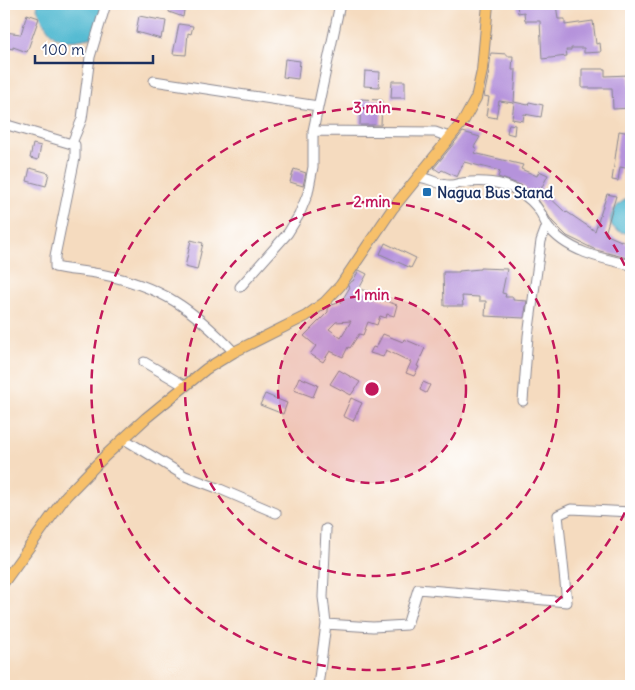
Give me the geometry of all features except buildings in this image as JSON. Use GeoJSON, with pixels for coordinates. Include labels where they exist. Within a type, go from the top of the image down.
{"type":"FeatureCollection","features":[{"type":"Feature","properties":{"kind":"main road"},"geometry":{"type":"LineString","coordinates":[[4,582],[66,496],[124,439],[206,369],[234,352],[306,316],[325,302],[340,286],[392,208],[464,120],[476,98],[482,71],[488,4]]}},
{"type":"Feature","properties":{"kind":"street"},"geometry":{"type":"LineString","coordinates":[[72,143],[82,119],[90,57],[106,4]]}},
{"type":"Feature","properties":{"kind":"street"},"geometry":{"type":"LineString","coordinates":[[240,287],[288,233],[299,215],[308,192],[314,167],[313,131],[340,4]]}},
{"type":"Feature","properties":{"kind":"street"},"geometry":{"type":"LineString","coordinates":[[154,81],[318,106]]}},
{"type":"Feature","properties":{"kind":"street"},"geometry":{"type":"LineString","coordinates":[[4,124],[72,143],[75,148],[75,158],[54,267],[115,278],[168,296],[199,318],[234,352]]}},
{"type":"Feature","properties":{"kind":"street"},"geometry":{"type":"LineString","coordinates":[[313,131],[435,132],[449,136]]}},
{"type":"Feature","properties":{"kind":"street"},"geometry":{"type":"LineString","coordinates":[[418,177],[428,178],[440,184],[451,186],[464,182],[484,182],[506,186],[531,200],[540,210],[547,225],[563,242],[584,251],[631,265]]}},
{"type":"Feature","properties":{"kind":"street"},"geometry":{"type":"LineString","coordinates":[[523,401],[528,336],[541,241],[547,225]]}},
{"type":"Feature","properties":{"kind":"street"},"geometry":{"type":"LineString","coordinates":[[144,362],[185,386]]}},
{"type":"Feature","properties":{"kind":"street"},"geometry":{"type":"LineString","coordinates":[[124,439],[186,476],[276,513]]}},
{"type":"Feature","properties":{"kind":"street"},"geometry":{"type":"LineString","coordinates":[[326,624],[373,627],[407,625],[418,589],[567,602],[558,515],[571,509],[631,512]]}},
{"type":"Feature","properties":{"kind":"street"},"geometry":{"type":"LineString","coordinates":[[318,686],[326,624],[323,597],[326,529]]}},
{"type":"Feature","properties":{"kind":"water"},"geometry":{"type":"Polygon","coordinates":[[[38,4],[106,4],[97,36],[66,40],[53,35],[42,20],[37,8],[38,4]]]}},
{"type":"Feature","properties":{"kind":"water"},"geometry":{"type":"Polygon","coordinates":[[[627,199],[631,199],[631,234],[615,229],[611,221],[611,216],[616,207],[627,199]]]}},
{"type":"Feature","properties":{"kind":"place","name":"Nagua Bus Stand"},"geometry":{"type":"Point","coordinates":[427,192]}}]}
